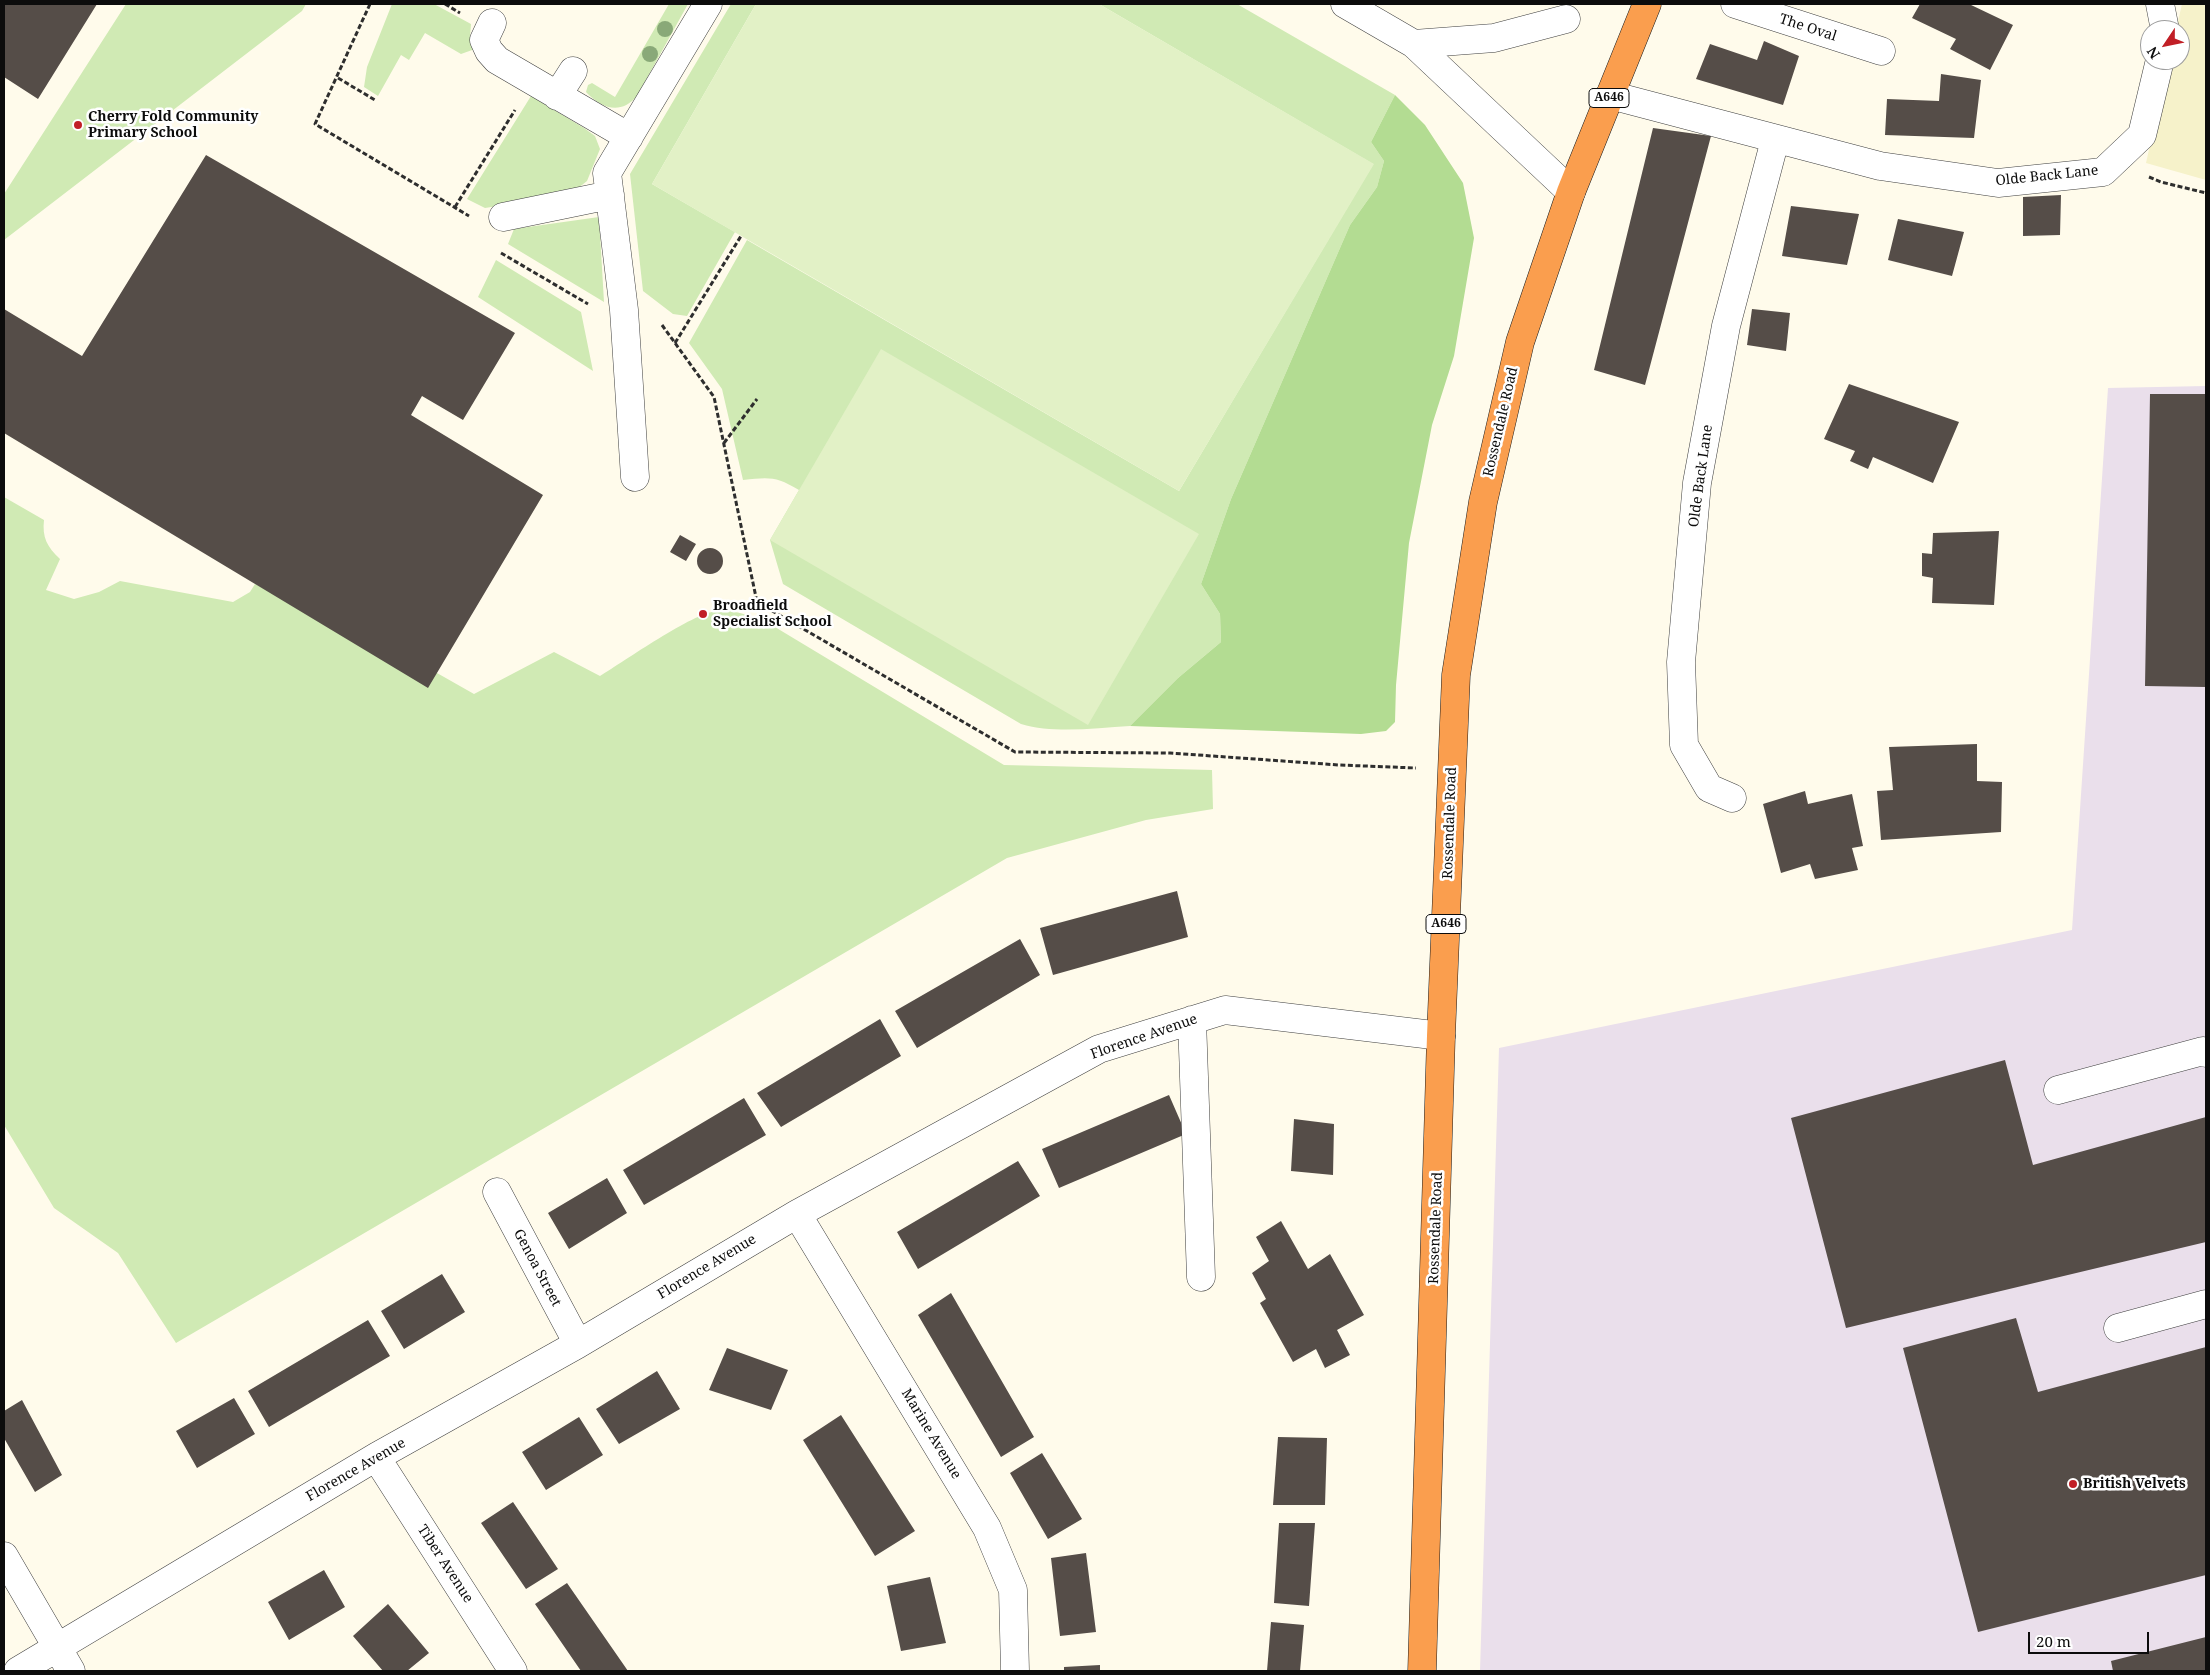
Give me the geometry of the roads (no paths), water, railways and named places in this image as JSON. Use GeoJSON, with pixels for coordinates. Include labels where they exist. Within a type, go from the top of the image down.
{"type":"FeatureCollection","features":[{"type":"Feature","properties":{"kind":"highway","name":"Rossendale Road"},"geometry":{"type":"LineString","coordinates":[[1422,1671],[1441,1036],[1456,675],[1483,502],[1520,342],[1571,192],[1647,4]]}},
{"type":"Feature","properties":{"kind":"street"},"geometry":{"type":"LineString","coordinates":[[635,477],[624,310],[607,173],[708,4]]}},
{"type":"Feature","properties":{"kind":"street"},"geometry":{"type":"LineString","coordinates":[[1345,4],[1414,44],[1571,192]]}},
{"type":"Feature","properties":{"kind":"street","name":"The Oval"},"geometry":{"type":"LineString","coordinates":[[1735,4],[1880,52]]}},
{"type":"Feature","properties":{"kind":"street"},"geometry":{"type":"LineString","coordinates":[[2160,4],[2163,20]]}},
{"type":"Feature","properties":{"kind":"street"},"geometry":{"type":"LineString","coordinates":[[1414,44],[1494,38],[1566,19]]}},
{"type":"Feature","properties":{"kind":"street"},"geometry":{"type":"LineString","coordinates":[[492,23],[484,40],[489,51],[497,60],[629,137]]}},
{"type":"Feature","properties":{"kind":"street","name":"Olde Back Lane"},"geometry":{"type":"LineString","coordinates":[[1610,95],[1775,140],[1880,166],[1998,183],[2103,172],[2142,135],[2158,70]]}},
{"type":"Feature","properties":{"kind":"street"},"geometry":{"type":"LineString","coordinates":[[557,96],[573,71]]}},
{"type":"Feature","properties":{"kind":"street","name":"Olde Back Lane"},"geometry":{"type":"LineString","coordinates":[[1732,798],[1709,788],[1684,745],[1681,662],[1697,483],[1726,326],[1775,140]]}},
{"type":"Feature","properties":{"kind":"street"},"geometry":{"type":"LineString","coordinates":[[504,217],[610,195]]}},
{"type":"Feature","properties":{"kind":"street","name":"Florence Avenue"},"geometry":{"type":"LineString","coordinates":[[18,1671],[376,1457],[578,1344],[797,1214],[1099,1049],[1224,1010],[1441,1036]]}},
{"type":"Feature","properties":{"kind":"street"},"geometry":{"type":"LineString","coordinates":[[1192,1020],[1201,1277]]}},
{"type":"Feature","properties":{"kind":"street"},"geometry":{"type":"LineString","coordinates":[[2058,1090],[2202,1051],[2206,1053]]}},
{"type":"Feature","properties":{"kind":"street","name":"Genoa Street"},"geometry":{"type":"LineString","coordinates":[[497,1192],[578,1344]]}},
{"type":"Feature","properties":{"kind":"street","name":"Marine Avenue"},"geometry":{"type":"LineString","coordinates":[[797,1214],[987,1528],[1013,1590],[1015,1671]]}},
{"type":"Feature","properties":{"kind":"street"},"geometry":{"type":"LineString","coordinates":[[2118,1328],[2206,1304]]}},
{"type":"Feature","properties":{"kind":"street","name":"Tiber Avenue"},"geometry":{"type":"LineString","coordinates":[[376,1457],[513,1671]]}},
{"type":"Feature","properties":{"kind":"street"},"geometry":{"type":"LineString","coordinates":[[4,1556],[71,1671]]}},
{"type":"Feature","properties":{"kind":"place","name":"Cherry Fold Community Primary School"},"geometry":{"type":"Point","coordinates":[78,125]}},
{"type":"Feature","properties":{"kind":"place","name":"Broadfield Specialist School"},"geometry":{"type":"Point","coordinates":[703,614]}},
{"type":"Feature","properties":{"kind":"place","name":"British Velvets"},"geometry":{"type":"Point","coordinates":[2073,1484]}}]}
